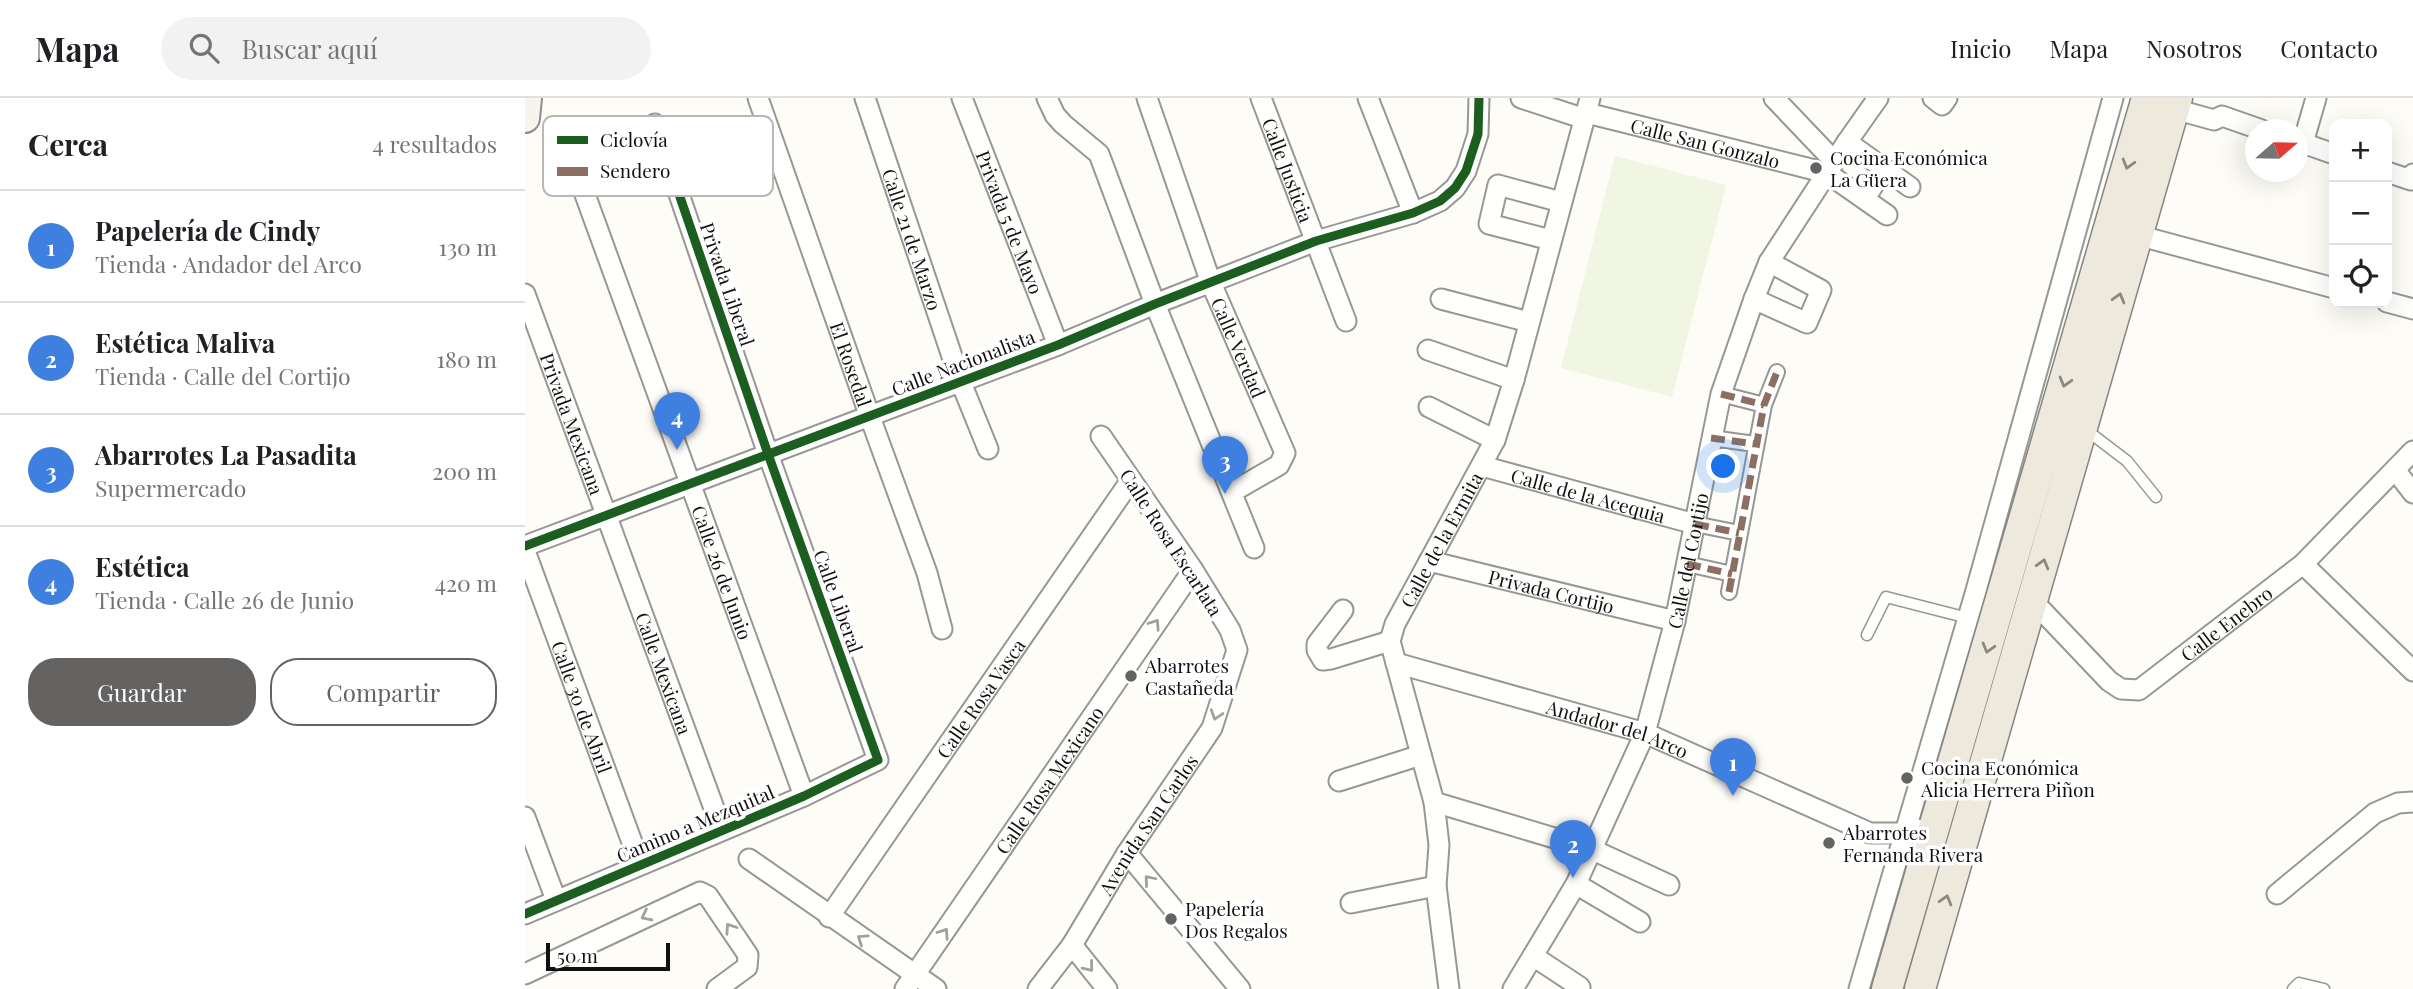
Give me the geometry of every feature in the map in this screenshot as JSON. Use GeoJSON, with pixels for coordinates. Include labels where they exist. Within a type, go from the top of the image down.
{"type":"FeatureCollection","features":[{"type":"Feature","properties":{"kind":"main road"},"geometry":{"type":"LineString","coordinates":[[525,118],[527,98]]}},
{"type":"Feature","properties":{"kind":"main road"},"geometry":{"type":"LineString","coordinates":[[1887,989],[1937,820],[1988,598],[2009,525],[2170,101]]}},
{"type":"Feature","properties":{"kind":"main road"},"geometry":{"type":"LineString","coordinates":[[1920,989],[2137,234],[2170,101]]}},
{"type":"Feature","properties":{"kind":"main road"},"geometry":{"type":"LineString","coordinates":[[1903,933],[1933,942]]}},
{"type":"Feature","properties":{"kind":"street","name":"El Rosedal"},"geometry":{"type":"LineString","coordinates":[[758,98],[764,116]]}},
{"type":"Feature","properties":{"kind":"street","name":"Calle 21 de Marzo"},"geometry":{"type":"LineString","coordinates":[[865,98],[960,380],[988,449]]}},
{"type":"Feature","properties":{"kind":"street","name":"Privada 5 de Mayo"},"geometry":{"type":"LineString","coordinates":[[962,98],[1058,345]]}},
{"type":"Feature","properties":{"kind":"street"},"geometry":{"type":"LineString","coordinates":[[1047,98],[1063,124],[1099,154],[1155,304],[1254,548]]}},
{"type":"Feature","properties":{"kind":"street","name":"Calle Verdad"},"geometry":{"type":"LineString","coordinates":[[1147,98],[1211,283],[1285,453],[1279,465],[1233,492]]}},
{"type":"Feature","properties":{"kind":"street","name":"Calle Justicia"},"geometry":{"type":"LineString","coordinates":[[1261,98],[1346,321]]}},
{"type":"Feature","properties":{"kind":"street"},"geometry":{"type":"LineString","coordinates":[[1368,98],[1413,213]]}},
{"type":"Feature","properties":{"kind":"street","name":"Calle Nacionalista"},"geometry":{"type":"LineString","coordinates":[[525,546],[1058,345],[1315,241],[1413,213],[1440,201],[1455,188],[1466,171],[1478,134],[1479,98]]}},
{"type":"Feature","properties":{"kind":"street","name":"Calle San Gonzalo"},"geometry":{"type":"LineString","coordinates":[[1521,98],[1587,110],[1830,167]]}},
{"type":"Feature","properties":{"kind":"street"},"geometry":{"type":"LineString","coordinates":[[1774,98],[1830,167],[1887,215]]}},
{"type":"Feature","properties":{"kind":"street","name":"Calle del Cortijo"},"geometry":{"type":"LineString","coordinates":[[1514,988],[1576,884],[1644,733],[1675,621],[1721,394],[1769,262],[1878,98]]}},
{"type":"Feature","properties":{"kind":"street"},"geometry":{"type":"LineString","coordinates":[[1933,98],[1942,105],[1947,98]]}},
{"type":"Feature","properties":{"kind":"street"},"geometry":{"type":"LineString","coordinates":[[2009,525],[2113,98]]}},
{"type":"Feature","properties":{"kind":"street"},"geometry":{"type":"LineString","coordinates":[[2308,120],[2316,98]]}},
{"type":"Feature","properties":{"kind":"street"},"geometry":{"type":"LineString","coordinates":[[2170,101],[2245,124]]}},
{"type":"Feature","properties":{"kind":"street","name":"Calle de la Ermita"},"geometry":{"type":"LineString","coordinates":[[1390,641],[1395,624],[1495,440],[1514,380],[1587,110]]}},
{"type":"Feature","properties":{"kind":"street","name":"El Rosedal"},"geometry":{"type":"LineString","coordinates":[[773,141],[927,573],[942,629]]}},
{"type":"Feature","properties":{"kind":"street"},"geometry":{"type":"LineString","coordinates":[[1847,142],[1910,187]]}},
{"type":"Feature","properties":{"kind":"street"},"geometry":{"type":"LineString","coordinates":[[2308,145],[2329,152]]}},
{"type":"Feature","properties":{"kind":"street"},"geometry":{"type":"LineString","coordinates":[[1865,198],[1884,169]]}},
{"type":"Feature","properties":{"kind":"street"},"geometry":{"type":"LineString","coordinates":[[2392,174],[2411,180],[2413,174]]}},
{"type":"Feature","properties":{"kind":"street"},"geometry":{"type":"LineString","coordinates":[[1551,240],[1489,224],[1498,184],[1561,202]]}},
{"type":"Feature","properties":{"kind":"street","name":"Calle 26 de Junio"},"geometry":{"type":"LineString","coordinates":[[586,196],[804,796]]}},
{"type":"Feature","properties":{"kind":"street","name":"Privada Liberal"},"geometry":{"type":"LineString","coordinates":[[680,196],[768,454]]}},
{"type":"Feature","properties":{"kind":"street"},"geometry":{"type":"LineString","coordinates":[[2137,234],[2329,287]]}},
{"type":"Feature","properties":{"kind":"street"},"geometry":{"type":"LineString","coordinates":[[1754,299],[1807,323],[1821,290],[1769,262]]}},
{"type":"Feature","properties":{"kind":"street","name":"Privada Mexicana"},"geometry":{"type":"LineString","coordinates":[[525,294],[606,515]]}},
{"type":"Feature","properties":{"kind":"street"},"geometry":{"type":"LineString","coordinates":[[1441,299],[1529,322]]}},
{"type":"Feature","properties":{"kind":"street"},"geometry":{"type":"LineString","coordinates":[[2392,303],[2413,309]]}},
{"type":"Feature","properties":{"kind":"street"},"geometry":{"type":"LineString","coordinates":[[1428,350],[1514,380]]}},
{"type":"Feature","properties":{"kind":"street"},"geometry":{"type":"LineString","coordinates":[[1729,592],[1755,444],[1764,405],[1777,372]]}},
{"type":"Feature","properties":{"kind":"street"},"geometry":{"type":"LineString","coordinates":[[1721,394],[1764,405]]}},
{"type":"Feature","properties":{"kind":"street"},"geometry":{"type":"LineString","coordinates":[[1429,407],[1495,440]]}},
{"type":"Feature","properties":{"kind":"street","name":"Calle Rosa Escarlata"},"geometry":{"type":"LineString","coordinates":[[1101,436],[1193,570],[1230,631],[1237,650]]}},
{"type":"Feature","properties":{"kind":"street"},"geometry":{"type":"LineString","coordinates":[[1711,438],[1755,444]]}},
{"type":"Feature","properties":{"kind":"street","name":"Calle Enebro"},"geometry":{"type":"LineString","coordinates":[[2032,600],[2109,681],[2121,689],[2139,690],[2303,564],[2413,451]]}},
{"type":"Feature","properties":{"kind":"street","name":"Calle Liberal"},"geometry":{"type":"LineString","coordinates":[[768,454],[878,760]]}},
{"type":"Feature","properties":{"kind":"street","name":"Calle de la Acequia"},"geometry":{"type":"LineString","coordinates":[[1482,466],[1695,524]]}},
{"type":"Feature","properties":{"kind":"street"},"geometry":{"type":"LineString","coordinates":[[2396,471],[2413,492]]}},
{"type":"Feature","properties":{"kind":"street","name":"Calle Rosa Vasca"},"geometry":{"type":"LineString","coordinates":[[829,917],[1131,480]]}},
{"type":"Feature","properties":{"kind":"street","name":"Calle Mexicana"},"geometry":{"type":"LineString","coordinates":[[606,515],[722,830]]}},
{"type":"Feature","properties":{"kind":"street"},"geometry":{"type":"LineString","coordinates":[[1695,524],[1739,533]]}},
{"type":"Feature","properties":{"kind":"street","name":"Calle 30 de Abril"},"geometry":{"type":"LineString","coordinates":[[525,551],[640,864]]}},
{"type":"Feature","properties":{"kind":"street","name":"Privada Cortijo"},"geometry":{"type":"LineString","coordinates":[[1429,561],[1675,621]]}},
{"type":"Feature","properties":{"kind":"street"},"geometry":{"type":"LineString","coordinates":[[1687,564],[1732,574]]}},
{"type":"Feature","properties":{"kind":"street"},"geometry":{"type":"LineString","coordinates":[[2303,564],[2413,671]]}},
{"type":"Feature","properties":{"kind":"street","name":"Calle Rosa Mexicano"},"geometry":{"type":"LineString","coordinates":[[910,982],[1193,570]]}},
{"type":"Feature","properties":{"kind":"street"},"geometry":{"type":"LineString","coordinates":[[1859,989],[1968,618],[1988,598]]}},
{"type":"Feature","properties":{"kind":"street"},"geometry":{"type":"LineString","coordinates":[[1343,610],[1317,644],[1317,650],[1323,660],[1390,641],[1434,802],[1439,845],[1436,886],[1449,989]]}},
{"type":"Feature","properties":{"kind":"street","name":"Avenida San Carlos"},"geometry":{"type":"LineString","coordinates":[[1038,989],[1072,945],[1127,853],[1212,728],[1237,650]]}},
{"type":"Feature","properties":{"kind":"street","name":"Andador del Arco"},"geometry":{"type":"LineString","coordinates":[[1396,663],[1644,733],[1870,833],[1897,864]]}},
{"type":"Feature","properties":{"kind":"street"},"geometry":{"type":"LineString","coordinates":[[1339,782],[1421,755]]}},
{"type":"Feature","properties":{"kind":"street","name":"Camino a Mezquital"},"geometry":{"type":"LineString","coordinates":[[525,914],[804,796],[878,760]]}},
{"type":"Feature","properties":{"kind":"street"},"geometry":{"type":"LineString","coordinates":[[1434,802],[1591,849],[1669,885]]}},
{"type":"Feature","properties":{"kind":"street"},"geometry":{"type":"LineString","coordinates":[[2277,894],[2375,813],[2398,803],[2413,802]]}},
{"type":"Feature","properties":{"kind":"street"},"geometry":{"type":"LineString","coordinates":[[525,817],[556,900]]}},
{"type":"Feature","properties":{"kind":"street","name":"Andador del Arco"},"geometry":{"type":"LineString","coordinates":[[1870,833],[1906,833],[1937,820]]}},
{"type":"Feature","properties":{"kind":"street"},"geometry":{"type":"LineString","coordinates":[[1127,853],[1240,989]]}},
{"type":"Feature","properties":{"kind":"street"},"geometry":{"type":"LineString","coordinates":[[750,859],[829,917],[910,982],[936,989]]}},
{"type":"Feature","properties":{"kind":"street"},"geometry":{"type":"LineString","coordinates":[[1897,864],[1903,882],[1899,908],[1903,933]]}},
{"type":"Feature","properties":{"kind":"street"},"geometry":{"type":"LineString","coordinates":[[1576,884],[1640,922]]}},
{"type":"Feature","properties":{"kind":"street"},"geometry":{"type":"LineString","coordinates":[[1350,903],[1436,886]]}},
{"type":"Feature","properties":{"kind":"street"},"geometry":{"type":"LineString","coordinates":[[525,974],[700,892],[708,896],[748,955],[747,967],[717,989]]}},
{"type":"Feature","properties":{"kind":"street"},"geometry":{"type":"LineString","coordinates":[[1072,945],[1107,989]]}},
{"type":"Feature","properties":{"kind":"street"},"geometry":{"type":"LineString","coordinates":[[1533,956],[1580,987],[1579,989]]}},
{"type":"Feature","properties":{"kind":"lane"},"geometry":{"type":"LineString","coordinates":[[2082,427],[2127,461],[2156,497]]}},
{"type":"Feature","properties":{"kind":"lane"},"geometry":{"type":"LineString","coordinates":[[1867,635],[1886,597],[1968,618]]}},
{"type":"Feature","properties":{"kind":"lane"},"geometry":{"type":"LineString","coordinates":[[2293,989],[2299,983],[2324,989]]}},
{"type":"Feature","properties":{"kind":"green space"},"geometry":{"type":"Polygon","coordinates":[[[1615,156],[1726,185],[1672,397],[1561,368],[1615,156]]]}},
{"type":"Feature","properties":{"kind":"marked path"},"geometry":{"type":"LineString","coordinates":[[1729,592],[1764,405],[1777,372]]}},
{"type":"Feature","properties":{"kind":"marked path"},"geometry":{"type":"LineString","coordinates":[[1721,394],[1764,405]]}},
{"type":"Feature","properties":{"kind":"marked path"},"geometry":{"type":"LineString","coordinates":[[1711,438],[1755,444]]}},
{"type":"Feature","properties":{"kind":"marked path"},"geometry":{"type":"LineString","coordinates":[[1695,524],[1739,533]]}},
{"type":"Feature","properties":{"kind":"marked path"},"geometry":{"type":"LineString","coordinates":[[1687,564],[1732,574]]}},
{"type":"Feature","properties":{"kind":"cycle path"},"geometry":{"type":"LineString","coordinates":[[525,546],[1058,345],[1316,241],[1413,213],[1440,201],[1455,188],[1466,171],[1478,134],[1479,98]]}},
{"type":"Feature","properties":{"kind":"cycle path"},"geometry":{"type":"LineString","coordinates":[[525,914],[804,796],[878,760],[768,454],[680,196]]}},
{"type":"Feature","properties":{"kind":"place","name":"Cocina Económica La Güera"},"geometry":{"type":"Point","coordinates":[1816,168]}},
{"type":"Feature","properties":{"kind":"place","name":"Estética"},"geometry":{"type":"Point","coordinates":[677,450]}},
{"type":"Feature","properties":{"kind":"place","name":"Abarrotes La Pasadita"},"geometry":{"type":"Point","coordinates":[1225,494]}},
{"type":"Feature","properties":{"kind":"place","name":"Abarrotes Castañeda"},"geometry":{"type":"Point","coordinates":[1131,676]}},
{"type":"Feature","properties":{"kind":"place","name":"Cocina Económica Alicia Herrera Piñon"},"geometry":{"type":"Point","coordinates":[1907,778]}},
{"type":"Feature","properties":{"kind":"place","name":"Papelería de Cindy"},"geometry":{"type":"Point","coordinates":[1733,796]}},
{"type":"Feature","properties":{"kind":"place","name":"Abarrotes Fernanda Rivera"},"geometry":{"type":"Point","coordinates":[1829,843]}},
{"type":"Feature","properties":{"kind":"place","name":"Estética Maliva"},"geometry":{"type":"Point","coordinates":[1573,878]}},
{"type":"Feature","properties":{"kind":"place","name":"Papelería Dos Regalos"},"geometry":{"type":"Point","coordinates":[1171,919]}}]}
